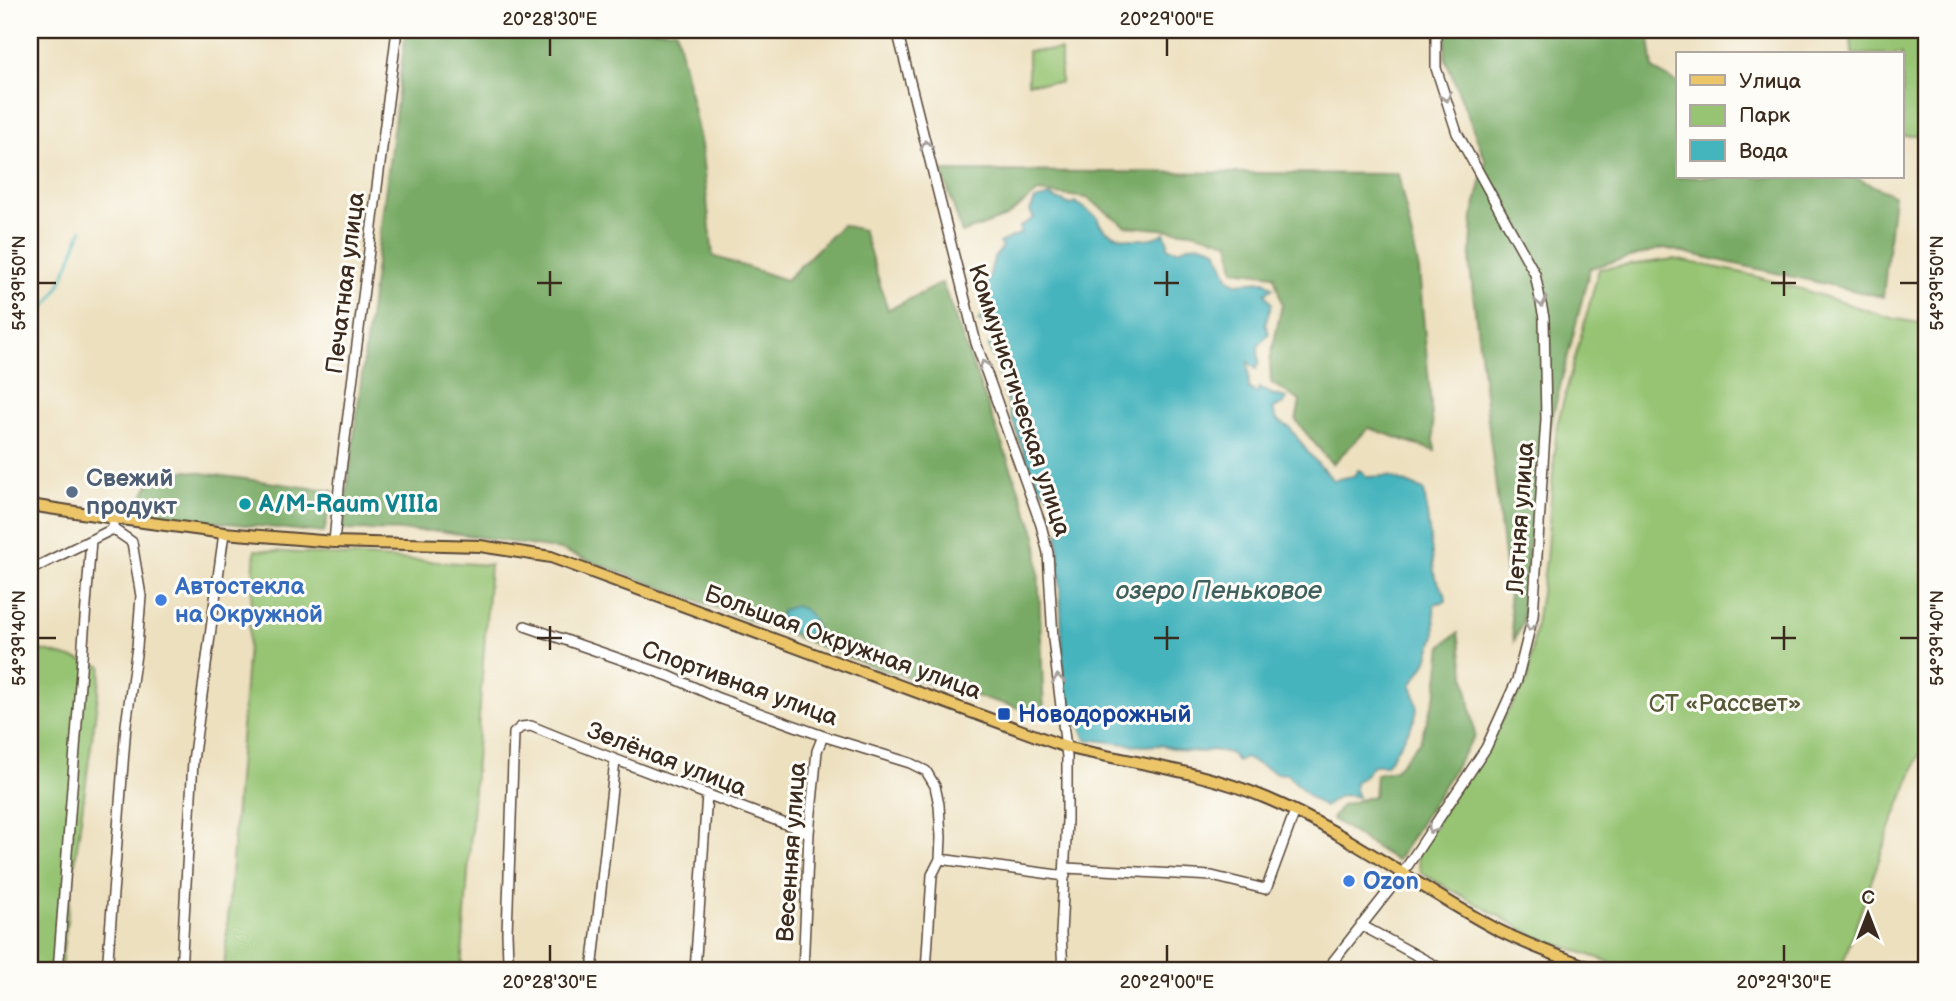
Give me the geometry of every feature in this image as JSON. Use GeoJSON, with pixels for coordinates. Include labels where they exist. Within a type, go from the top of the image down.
{"type":"FeatureCollection","features":[{"type":"Feature","properties":{"kind":"main road","name":"Большая Окружная улица"},"geometry":{"type":"LineString","coordinates":[[30,505],[113,524],[334,542],[480,547],[551,557],[1066,747],[1232,785],[1265,797],[1295,811],[1496,929],[1539,950],[1599,971]]}},
{"type":"Feature","properties":{"kind":"street","name":"Печатная улица"},"geometry":{"type":"LineString","coordinates":[[334,542],[348,410],[397,30]]}},
{"type":"Feature","properties":{"kind":"street","name":"Коммунистическая улица"},"geometry":{"type":"LineString","coordinates":[[897,30],[976,343],[1041,524],[1048,553],[1053,639],[1066,747],[1068,820],[1061,933],[1063,971]]}},
{"type":"Feature","properties":{"kind":"street","name":"Летняя улица"},"geometry":{"type":"LineString","coordinates":[[1323,971],[1402,874],[1486,748],[1517,681],[1533,616],[1546,419],[1544,318],[1535,274],[1457,133],[1436,68],[1436,30]]}},
{"type":"Feature","properties":{"kind":"street"},"geometry":{"type":"LineString","coordinates":[[30,570],[91,541],[113,524],[132,541],[141,596],[137,647],[125,725],[107,971]]}},
{"type":"Feature","properties":{"kind":"street"},"geometry":{"type":"LineString","coordinates":[[181,971],[193,761],[224,533]]}},
{"type":"Feature","properties":{"kind":"street"},"geometry":{"type":"LineString","coordinates":[[58,971],[91,541]]}},
{"type":"Feature","properties":{"kind":"street","name":"Спортивная улица"},"geometry":{"type":"LineString","coordinates":[[525,626],[669,676],[718,698],[823,736],[910,763],[926,771],[935,786],[940,816],[940,859]]}},
{"type":"Feature","properties":{"kind":"street","name":"Зелёная улица"},"geometry":{"type":"LineString","coordinates":[[507,967],[514,733],[521,727],[531,726],[615,761],[809,833]]}},
{"type":"Feature","properties":{"kind":"street","name":"Весенняя улица"},"geometry":{"type":"LineString","coordinates":[[803,971],[809,833],[817,751],[823,736]]}},
{"type":"Feature","properties":{"kind":"street"},"geometry":{"type":"LineString","coordinates":[[592,971],[615,761]]}},
{"type":"Feature","properties":{"kind":"street"},"geometry":{"type":"LineString","coordinates":[[695,971],[707,794]]}},
{"type":"Feature","properties":{"kind":"street"},"geometry":{"type":"LineString","coordinates":[[926,971],[932,875],[940,859],[1065,872],[1212,876],[1265,889],[1295,811]]}},
{"type":"Feature","properties":{"kind":"street"},"geometry":{"type":"LineString","coordinates":[[1362,925],[1445,971]]}},
{"type":"Feature","properties":{"kind":"street"},"geometry":{"type":"LineString","coordinates":[[507,967],[520,964],[571,971]]}},
{"type":"Feature","properties":{"kind":"green space"},"geometry":{"type":"Polygon","coordinates":[[[406,30],[676,30],[701,145],[713,256],[786,280],[842,225],[863,230],[888,310],[942,283],[1037,538],[1044,715],[886,671],[561,550],[440,531],[342,530],[406,30]]]}},
{"type":"Feature","properties":{"kind":"green space"},"geometry":{"type":"Polygon","coordinates":[[[1446,30],[1648,30],[1653,69],[1676,82],[1676,178],[1856,178],[1894,195],[1883,297],[1664,248],[1590,268],[1553,415],[1528,549],[1523,622],[1514,641],[1470,268],[1473,215],[1486,162],[1445,57],[1446,30]]]}},
{"type":"Feature","properties":{"kind":"green space"},"geometry":{"type":"Polygon","coordinates":[[[1851,30],[1926,30],[1926,136],[1904,136],[1904,52],[1852,52],[1851,30]]]}},
{"type":"Feature","properties":{"kind":"green space"},"geometry":{"type":"Polygon","coordinates":[[[1061,50],[1061,83],[1028,83],[1028,51],[1061,50]]]}},
{"type":"Feature","properties":{"kind":"green space"},"geometry":{"type":"Polygon","coordinates":[[[942,171],[1398,174],[1419,270],[1435,451],[1369,428],[1332,464],[1296,421],[1300,401],[1271,383],[1270,361],[1282,304],[1274,275],[1234,270],[1229,242],[1192,232],[1126,226],[1087,198],[1038,192],[1006,217],[962,233],[942,171]]]}},
{"type":"Feature","properties":{"kind":"green space","name":"СТ «Рассвет»"},"geometry":{"type":"Polygon","coordinates":[[[1674,259],[1743,273],[1891,318],[1926,324],[1926,738],[1889,831],[1840,971],[1635,971],[1535,936],[1421,873],[1416,852],[1527,682],[1546,560],[1557,425],[1599,269],[1674,259]]]}},
{"type":"Feature","properties":{"kind":"green space"},"geometry":{"type":"Polygon","coordinates":[[[187,471],[333,491],[324,533],[139,514],[145,492],[155,478],[165,473],[187,471]]]}},
{"type":"Feature","properties":{"kind":"green space"},"geometry":{"type":"Polygon","coordinates":[[[255,550],[490,565],[461,971],[224,971],[255,550]]]}},
{"type":"Feature","properties":{"kind":"green space"},"geometry":{"type":"Polygon","coordinates":[[[1458,633],[1475,735],[1397,861],[1332,819],[1342,805],[1374,796],[1376,774],[1395,770],[1420,741],[1437,690],[1442,645],[1458,633]]]}},
{"type":"Feature","properties":{"kind":"green space"},"geometry":{"type":"Polygon","coordinates":[[[30,647],[102,666],[60,971],[30,971],[30,647]]]}},
{"type":"Feature","properties":{"kind":"water","name":"озеро Пеньковое"},"geometry":{"type":"Polygon","coordinates":[[[1050,196],[1071,205],[1075,202],[1097,217],[1100,225],[1107,231],[1116,235],[1147,239],[1164,233],[1168,248],[1178,250],[1197,244],[1216,249],[1229,279],[1236,283],[1265,281],[1273,288],[1265,293],[1272,304],[1265,324],[1269,333],[1258,347],[1259,362],[1256,369],[1248,362],[1249,389],[1257,393],[1259,388],[1287,398],[1284,404],[1273,408],[1276,419],[1290,428],[1333,480],[1354,476],[1358,470],[1366,477],[1389,476],[1424,490],[1435,578],[1445,593],[1446,601],[1434,604],[1435,635],[1426,663],[1411,685],[1417,707],[1414,720],[1386,765],[1373,765],[1355,782],[1358,797],[1340,797],[1324,807],[1287,774],[1276,773],[1245,758],[1237,761],[1230,753],[1212,750],[1185,751],[1160,745],[1142,746],[1086,739],[1080,726],[1072,724],[1064,689],[1058,533],[1065,530],[1063,518],[1054,500],[1039,485],[1017,434],[989,347],[993,327],[978,321],[984,315],[984,289],[994,258],[1002,248],[999,243],[1021,233],[1020,227],[1034,218],[1030,211],[1035,200],[1050,196]]]}},
{"type":"Feature","properties":{"kind":"water"},"geometry":{"type":"Polygon","coordinates":[[[795,606],[810,615],[817,631],[787,634],[779,622],[782,610],[795,606]]]}},
{"type":"Feature","properties":{"kind":"waterway"},"geometry":{"type":"LineString","coordinates":[[30,320],[49,303],[56,292],[82,229]]}},
{"type":"Feature","properties":{"kind":"place","name":"Свежий продукт"},"geometry":{"type":"Point","coordinates":[72,492]}},
{"type":"Feature","properties":{"kind":"place","name":"A/M-Raum VIIIa"},"geometry":{"type":"Point","coordinates":[245,504]}},
{"type":"Feature","properties":{"kind":"place","name":"Автостекла на Окружной"},"geometry":{"type":"Point","coordinates":[161,600]}},
{"type":"Feature","properties":{"kind":"place","name":"Новодорожный"},"geometry":{"type":"Point","coordinates":[1004,714]}},
{"type":"Feature","properties":{"kind":"place","name":"Ozon"},"geometry":{"type":"Point","coordinates":[1349,881]}}]}
